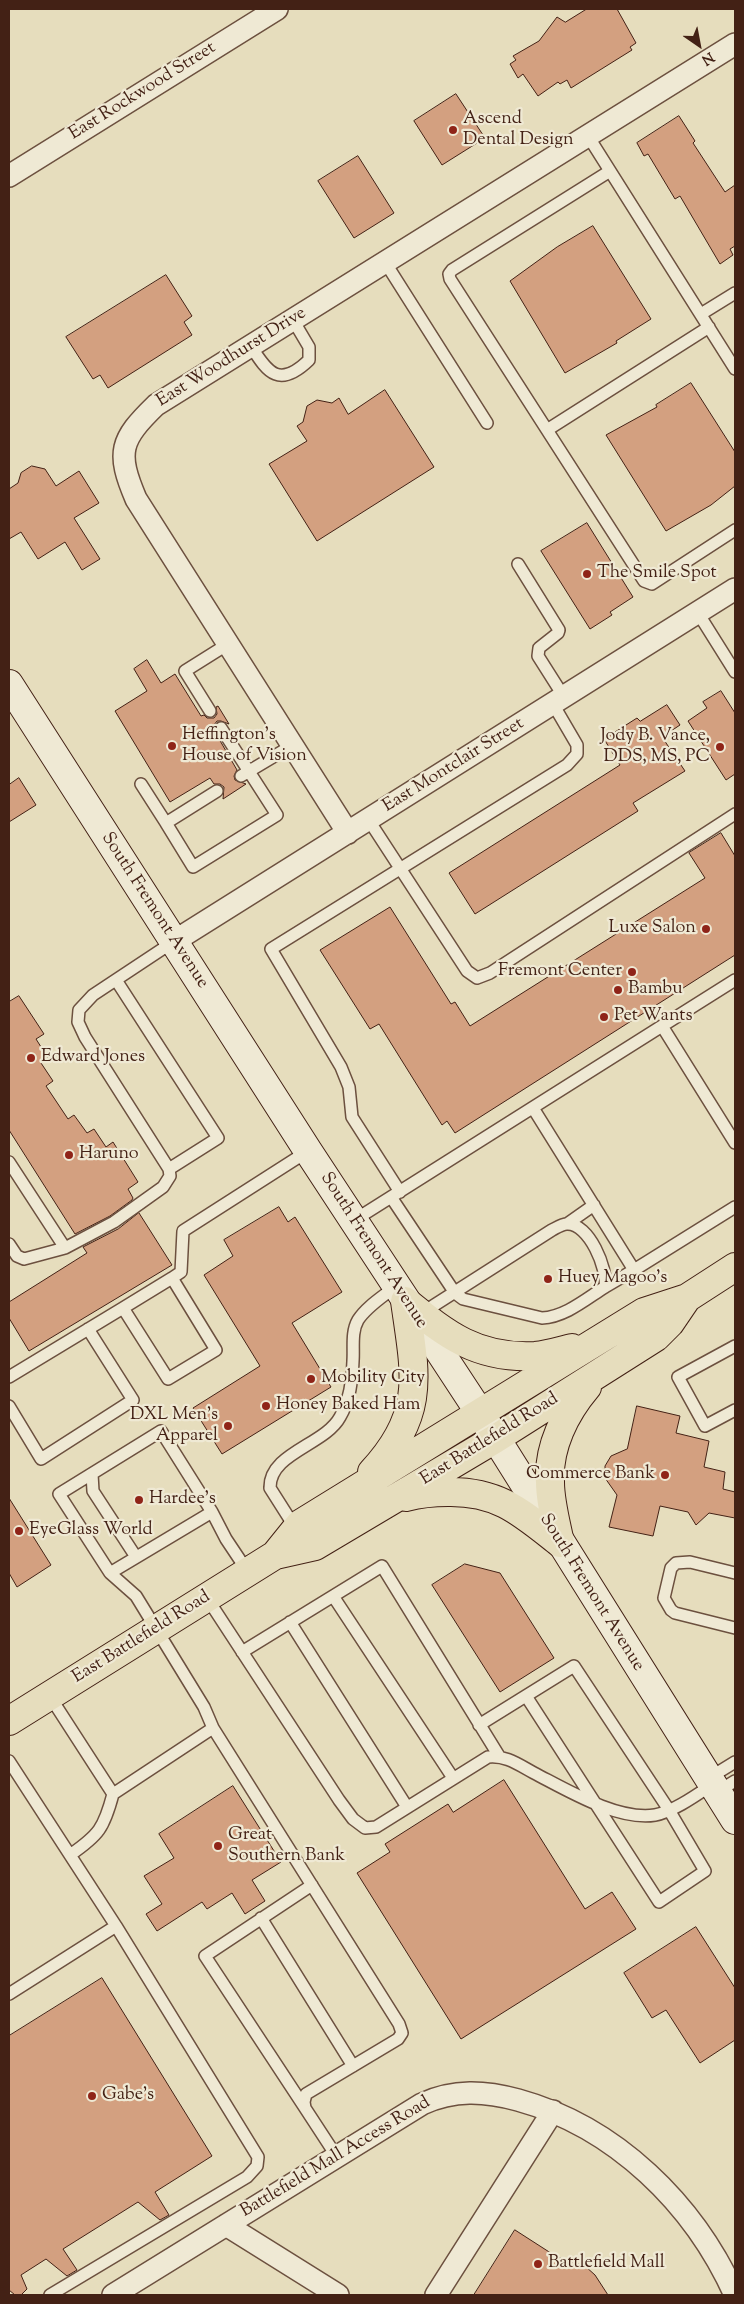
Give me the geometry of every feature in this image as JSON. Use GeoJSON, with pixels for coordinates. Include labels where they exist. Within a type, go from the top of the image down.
{"type":"FeatureCollection","features":[{"type":"Feature","properties":{"kind":"main road","name":"South Fremont Avenue"},"geometry":{"type":"LineString","coordinates":[[9,684],[353,1221],[480,1413],[560,1543],[718,1784],[735,1820]]}},
{"type":"Feature","properties":{"kind":"main road","name":"East Battlefield Road"},"geometry":{"type":"LineString","coordinates":[[275,1556],[300,1524],[644,1312],[687,1298],[735,1267]]}},
{"type":"Feature","properties":{"kind":"main road","name":"East Battlefield Road"},"geometry":{"type":"LineString","coordinates":[[9,1721],[156,1628],[275,1556],[315,1546],[495,1439],[656,1337],[670,1323],[687,1298]]}},
{"type":"Feature","properties":{"kind":"main road"},"geometry":{"type":"LineString","coordinates":[[407,1300],[452,1338],[481,1350],[512,1356],[537,1356],[593,1343]]}},
{"type":"Feature","properties":{"kind":"main road"},"geometry":{"type":"LineString","coordinates":[[355,1490],[385,1458],[399,1437],[410,1410],[414,1390],[407,1300]]}},
{"type":"Feature","properties":{"kind":"main road"},"geometry":{"type":"LineString","coordinates":[[560,1543],[549,1479],[554,1447],[562,1424],[575,1401],[597,1374]]}},
{"type":"Feature","properties":{"kind":"main road"},"geometry":{"type":"LineString","coordinates":[[386,1504],[422,1492],[481,1494],[501,1501],[521,1513],[560,1543]]}},
{"type":"Feature","properties":{"kind":"street","name":"East Rockwood Street"},"geometry":{"type":"LineString","coordinates":[[9,176],[277,9]]}},
{"type":"Feature","properties":{"kind":"street","name":"East Woodhurst Drive"},"geometry":{"type":"LineString","coordinates":[[348,833],[136,499],[126,476],[122,456],[126,439],[156,405],[735,44]]}},
{"type":"Feature","properties":{"kind":"street","name":"East Montclair Street"},"geometry":{"type":"LineString","coordinates":[[173,942],[735,591]]}},
{"type":"Feature","properties":{"kind":"street","name":"Battlefield Mall Access Road"},"geometry":{"type":"LineString","coordinates":[[113,2295],[422,2104],[448,2095],[477,2092],[499,2095],[553,2111],[580,2124],[607,2141],[634,2162],[671,2196],[687,2215],[712,2252],[735,2295]]}},
{"type":"Feature","properties":{"kind":"street"},"geometry":{"type":"LineString","coordinates":[[436,2295],[553,2111]]}},
{"type":"Feature","properties":{"kind":"street"},"geometry":{"type":"LineString","coordinates":[[226,2225],[338,2295]]}},
{"type":"Feature","properties":{"kind":"lane"},"geometry":{"type":"LineString","coordinates":[[588,136],[735,369]]}},
{"type":"Feature","properties":{"kind":"lane"},"geometry":{"type":"LineString","coordinates":[[610,171],[452,270],[449,274],[547,430],[648,584],[652,584],[735,530]]}},
{"type":"Feature","properties":{"kind":"lane"},"geometry":{"type":"LineString","coordinates":[[385,262],[487,423]]}},
{"type":"Feature","properties":{"kind":"lane"},"geometry":{"type":"LineString","coordinates":[[701,314],[735,293]]}},
{"type":"Feature","properties":{"kind":"lane"},"geometry":{"type":"LineString","coordinates":[[251,346],[264,368],[276,375],[286,375],[298,371],[309,360],[310,347],[293,320]]}},
{"type":"Feature","properties":{"kind":"lane"},"geometry":{"type":"LineString","coordinates":[[547,430],[709,327]]}},
{"type":"Feature","properties":{"kind":"lane"},"geometry":{"type":"LineString","coordinates":[[518,564],[559,630],[558,633],[539,648],[538,656],[577,745],[577,754],[567,765],[271,949],[341,1067],[348,1087],[352,1118],[455,1293],[463,1299],[542,1318],[565,1312],[735,1207]]}},
{"type":"Feature","properties":{"kind":"lane"},"geometry":{"type":"LineString","coordinates":[[698,613],[735,672]]}},
{"type":"Feature","properties":{"kind":"lane"},"geometry":{"type":"LineString","coordinates":[[210,711],[185,671],[228,644]]}},
{"type":"Feature","properties":{"kind":"lane"},"geometry":{"type":"LineString","coordinates":[[141,784],[193,867],[277,815],[245,774],[222,728]]}},
{"type":"Feature","properties":{"kind":"lane"},"geometry":{"type":"LineString","coordinates":[[245,774],[293,745]]}},
{"type":"Feature","properties":{"kind":"lane"},"geometry":{"type":"LineString","coordinates":[[166,823],[218,791]]}},
{"type":"Feature","properties":{"kind":"lane"},"geometry":{"type":"LineString","coordinates":[[368,819],[467,971],[477,978],[490,972],[735,814]]}},
{"type":"Feature","properties":{"kind":"lane"},"geometry":{"type":"LineString","coordinates":[[9,1244],[18,1256],[24,1259],[65,1248],[114,1222],[152,1196],[167,1182],[169,1169],[78,1022],[79,1010],[93,995],[173,942]]}},
{"type":"Feature","properties":{"kind":"lane"},"geometry":{"type":"LineString","coordinates":[[116,980],[218,1138],[169,1169]]}},
{"type":"Feature","properties":{"kind":"lane"},"geometry":{"type":"LineString","coordinates":[[353,1221],[735,980]]}},
{"type":"Feature","properties":{"kind":"lane"},"geometry":{"type":"LineString","coordinates":[[662,1026],[732,1129],[735,1144]]}},
{"type":"Feature","properties":{"kind":"lane"},"geometry":{"type":"LineString","coordinates":[[533,1108],[634,1270]]}},
{"type":"Feature","properties":{"kind":"lane"},"geometry":{"type":"LineString","coordinates":[[9,1377],[181,1272],[183,1231],[308,1151]]}},
{"type":"Feature","properties":{"kind":"lane"},"geometry":{"type":"LineString","coordinates":[[9,1162],[65,1248]]}},
{"type":"Feature","properties":{"kind":"lane"},"geometry":{"type":"LineString","coordinates":[[296,1529],[270,1488],[272,1474],[279,1465],[330,1430],[337,1423],[346,1405],[351,1381],[354,1329],[364,1312],[407,1300],[455,1293],[552,1230],[567,1224],[594,1206]]}},
{"type":"Feature","properties":{"kind":"lane"},"geometry":{"type":"LineString","coordinates":[[567,1224],[578,1227],[589,1238],[604,1265],[605,1287]]}},
{"type":"Feature","properties":{"kind":"lane"},"geometry":{"type":"LineString","coordinates":[[123,1308],[168,1379],[216,1350],[172,1278]]}},
{"type":"Feature","properties":{"kind":"lane"},"geometry":{"type":"LineString","coordinates":[[9,1406],[41,1459],[133,1400],[88,1329]]}},
{"type":"Feature","properties":{"kind":"lane"},"geometry":{"type":"LineString","coordinates":[[735,1346],[678,1377],[705,1426],[735,1410]]}},
{"type":"Feature","properties":{"kind":"lane"},"geometry":{"type":"LineString","coordinates":[[248,1572],[161,1431],[59,1494],[110,1573],[136,1596],[204,1707],[213,1728],[399,2024],[402,2034],[398,2039],[306,2094],[304,2102],[306,2108]]}},
{"type":"Feature","properties":{"kind":"lane"},"geometry":{"type":"LineString","coordinates":[[92,1474],[93,1491],[136,1557]]}},
{"type":"Feature","properties":{"kind":"lane"},"geometry":{"type":"LineString","coordinates":[[110,1573],[212,1512]]}},
{"type":"Feature","properties":{"kind":"lane"},"geometry":{"type":"LineString","coordinates":[[735,1573],[690,1562],[676,1563],[671,1568],[664,1598],[666,1604],[675,1613],[735,1628]]}},
{"type":"Feature","properties":{"kind":"lane"},"geometry":{"type":"LineString","coordinates":[[242,1652],[382,1566],[499,1756]]}},
{"type":"Feature","properties":{"kind":"lane"},"geometry":{"type":"LineString","coordinates":[[333,1596],[452,1778]]}},
{"type":"Feature","properties":{"kind":"lane"},"geometry":{"type":"LineString","coordinates":[[207,1598],[339,1800],[358,1824],[370,1829],[488,1757],[499,1756],[506,1758],[574,1794],[617,1811],[639,1815],[656,1815],[669,1810],[718,1784],[735,1762]]}},
{"type":"Feature","properties":{"kind":"lane"},"geometry":{"type":"LineString","coordinates":[[290,1622],[407,1807]]}},
{"type":"Feature","properties":{"kind":"lane"},"geometry":{"type":"LineString","coordinates":[[479,1725],[574,1666],[669,1810],[705,1871],[659,1902],[526,1696]]}},
{"type":"Feature","properties":{"kind":"lane"},"geometry":{"type":"LineString","coordinates":[[49,1695],[113,1794]]}},
{"type":"Feature","properties":{"kind":"lane"},"geometry":{"type":"LineString","coordinates":[[70,1855],[94,1839],[107,1819],[113,1794],[213,1728]]}},
{"type":"Feature","properties":{"kind":"lane"},"geometry":{"type":"LineString","coordinates":[[9,1761],[116,1926],[258,2157],[257,2166],[247,2178],[50,2295]]}},
{"type":"Feature","properties":{"kind":"lane"},"geometry":{"type":"LineString","coordinates":[[9,1783],[19,1777]]}},
{"type":"Feature","properties":{"kind":"lane"},"geometry":{"type":"LineString","coordinates":[[312,1885],[205,1956],[337,2156]]}},
{"type":"Feature","properties":{"kind":"lane"},"geometry":{"type":"LineString","coordinates":[[262,1918],[353,2066]]}},
{"type":"Feature","properties":{"kind":"lane"},"geometry":{"type":"LineString","coordinates":[[9,1994],[116,1926]]}},
{"type":"Feature","properties":{"kind":"building"},"geometry":{"type":"Polygon","coordinates":[[[587,9],[617,9],[636,43],[630,47],[632,50],[571,88],[567,80],[560,84],[558,82],[538,96],[523,74],[518,78],[510,64],[516,60],[513,56],[539,41],[557,17],[565,22],[587,9]]]}},
{"type":"Feature","properties":{"kind":"building","name":"Ascend Dental Design"},"geometry":{"type":"Polygon","coordinates":[[[456,94],[485,138],[442,165],[414,121],[456,94]]]}},
{"type":"Feature","properties":{"kind":"building"},"geometry":{"type":"Polygon","coordinates":[[[679,116],[695,141],[693,143],[725,192],[735,185],[735,246],[730,249],[733,255],[720,264],[680,196],[675,199],[648,154],[644,156],[637,143],[679,116]]]}},
{"type":"Feature","properties":{"kind":"building"},"geometry":{"type":"Polygon","coordinates":[[[358,156],[394,213],[354,238],[318,181],[358,156]]]}},
{"type":"Feature","properties":{"kind":"building"},"geometry":{"type":"Polygon","coordinates":[[[593,226],[651,319],[616,341],[617,343],[565,373],[510,281],[557,247],[593,226]]]}},
{"type":"Feature","properties":{"kind":"building"},"geometry":{"type":"Polygon","coordinates":[[[166,275],[192,316],[184,322],[192,335],[108,388],[100,375],[93,379],[66,337],[166,275]]]}},
{"type":"Feature","properties":{"kind":"building"},"geometry":{"type":"Polygon","coordinates":[[[691,383],[735,452],[735,486],[711,505],[666,531],[606,435],[657,407],[656,405],[691,383]]]}},
{"type":"Feature","properties":{"kind":"building"},"geometry":{"type":"Polygon","coordinates":[[[385,390],[434,467],[317,541],[269,464],[307,441],[297,426],[303,422],[307,406],[317,400],[332,403],[339,398],[348,414],[385,390]]]}},
{"type":"Feature","properties":{"kind":"building"},"geometry":{"type":"Polygon","coordinates":[[[32,466],[45,469],[56,486],[79,471],[99,503],[74,518],[100,559],[82,570],[65,542],[38,559],[21,532],[9,539],[9,489],[18,483],[21,473],[32,466]]]}},
{"type":"Feature","properties":{"kind":"building","name":"The Smile Spot"},"geometry":{"type":"Polygon","coordinates":[[[587,523],[633,597],[610,612],[612,615],[590,629],[541,551],[587,523]]]}},
{"type":"Feature","properties":{"kind":"building"},"geometry":{"type":"Polygon","coordinates":[[[147,660],[161,683],[175,674],[201,716],[214,718],[217,714],[216,707],[218,706],[229,724],[217,721],[214,725],[215,732],[237,770],[234,776],[235,780],[246,784],[223,799],[224,787],[220,784],[214,784],[210,778],[170,802],[115,711],[147,691],[134,669],[147,660]]]}},
{"type":"Feature","properties":{"kind":"building","name":"Jody B. Vance, DDS, MS, PC"},"geometry":{"type":"Polygon","coordinates":[[[721,691],[735,713],[735,774],[726,780],[688,721],[707,708],[703,702],[721,691]]]}},
{"type":"Feature","properties":{"kind":"building"},"geometry":{"type":"Polygon","coordinates":[[[667,705],[680,725],[662,737],[685,771],[633,803],[638,811],[475,914],[449,873],[620,765],[604,739],[637,718],[640,721],[667,705]]]}},
{"type":"Feature","properties":{"kind":"building"},"geometry":{"type":"Polygon","coordinates":[[[19,778],[36,805],[9,822],[9,785],[19,778]]]}},
{"type":"Feature","properties":{"kind":"building","name":"Fremont Center"},"geometry":{"type":"Polygon","coordinates":[[[721,833],[735,856],[735,955],[455,1133],[447,1121],[442,1125],[379,1024],[370,1029],[320,950],[390,907],[451,1004],[455,1002],[470,1026],[705,878],[689,853],[721,833]]]}},
{"type":"Feature","properties":{"kind":"building"},"geometry":{"type":"Polygon","coordinates":[[[19,996],[44,1034],[36,1039],[48,1058],[41,1063],[53,1081],[46,1086],[68,1119],[74,1115],[87,1133],[94,1129],[106,1147],[113,1142],[138,1182],[128,1189],[133,1198],[132,1200],[110,1216],[75,1234],[9,1130],[9,1002],[19,996]]]}},
{"type":"Feature","properties":{"kind":"building"},"geometry":{"type":"Polygon","coordinates":[[[279,1207],[288,1222],[295,1217],[342,1292],[292,1323],[331,1387],[222,1454],[193,1408],[260,1366],[204,1275],[233,1256],[224,1240],[279,1207]]]}},
{"type":"Feature","properties":{"kind":"building"},"geometry":{"type":"Polygon","coordinates":[[[139,1213],[172,1265],[29,1351],[9,1318],[9,1302],[87,1253],[83,1247],[118,1229],[139,1213]]]}},
{"type":"Feature","properties":{"kind":"building","name":"Commerce Bank"},"geometry":{"type":"Polygon","coordinates":[[[637,1406],[680,1416],[676,1433],[709,1441],[704,1467],[725,1472],[723,1489],[735,1492],[735,1518],[709,1513],[696,1525],[688,1512],[660,1506],[653,1536],[609,1527],[617,1495],[605,1478],[605,1466],[611,1456],[627,1449],[637,1406]]]}},
{"type":"Feature","properties":{"kind":"building","name":"EyeGlass World"},"geometry":{"type":"Polygon","coordinates":[[[9,1498],[51,1565],[17,1587],[9,1573],[9,1498]]]}},
{"type":"Feature","properties":{"kind":"building"},"geometry":{"type":"Polygon","coordinates":[[[465,1564],[500,1573],[554,1658],[500,1692],[432,1585],[465,1564]]]}},
{"type":"Feature","properties":{"kind":"building"},"geometry":{"type":"Polygon","coordinates":[[[504,1780],[585,1909],[612,1892],[636,1929],[461,2039],[357,1873],[390,1852],[385,1844],[448,1804],[453,1812],[504,1780]]]}},
{"type":"Feature","properties":{"kind":"building","name":"Great Southern Bank"},"geometry":{"type":"Polygon","coordinates":[[[233,1786],[281,1862],[252,1880],[265,1901],[245,1914],[232,1893],[207,1909],[202,1902],[157,1931],[146,1914],[162,1904],[144,1876],[174,1858],[159,1834],[233,1786]]]}},
{"type":"Feature","properties":{"kind":"building"},"geometry":{"type":"Polygon","coordinates":[[[696,1927],[735,1988],[735,2040],[700,2063],[666,2010],[652,2018],[624,1973],[696,1927]]]}},
{"type":"Feature","properties":{"kind":"building","name":"Gabe's"},"geometry":{"type":"Polygon","coordinates":[[[102,1978],[212,2156],[155,2192],[169,2215],[160,2220],[138,2202],[63,2249],[77,2270],[67,2276],[46,2259],[21,2275],[27,2289],[21,2295],[15,2295],[9,2290],[9,2036],[102,1978]]]}},
{"type":"Feature","properties":{"kind":"building","name":"Battlefield Mall"},"geometry":{"type":"Polygon","coordinates":[[[515,2230],[557,2257],[585,2266],[595,2275],[608,2295],[474,2295],[515,2230]]]}},
{"type":"Feature","properties":{"kind":"place","name":"Ascend Dental Design"},"geometry":{"type":"Point","coordinates":[453,130]}},
{"type":"Feature","properties":{"kind":"place","name":"The Smile Spot"},"geometry":{"type":"Point","coordinates":[587,574]}},
{"type":"Feature","properties":{"kind":"place","name":"Heffington's House of Vision"},"geometry":{"type":"Point","coordinates":[172,746]}},
{"type":"Feature","properties":{"kind":"place","name":"Jody B. Vance, DDS, MS, PC"},"geometry":{"type":"Point","coordinates":[720,747]}},
{"type":"Feature","properties":{"kind":"place","name":"Luxe Salon"},"geometry":{"type":"Point","coordinates":[706,929]}},
{"type":"Feature","properties":{"kind":"place","name":"Fremont Center"},"geometry":{"type":"Point","coordinates":[632,972]}},
{"type":"Feature","properties":{"kind":"place","name":"Bambu"},"geometry":{"type":"Point","coordinates":[618,990]}},
{"type":"Feature","properties":{"kind":"place","name":"Pet Wants"},"geometry":{"type":"Point","coordinates":[604,1017]}},
{"type":"Feature","properties":{"kind":"place","name":"Edward Jones"},"geometry":{"type":"Point","coordinates":[31,1058]}},
{"type":"Feature","properties":{"kind":"place","name":"Haruno"},"geometry":{"type":"Point","coordinates":[69,1155]}},
{"type":"Feature","properties":{"kind":"place","name":"Huey Magoo's"},"geometry":{"type":"Point","coordinates":[548,1279]}},
{"type":"Feature","properties":{"kind":"place","name":"Mobility City"},"geometry":{"type":"Point","coordinates":[311,1379]}},
{"type":"Feature","properties":{"kind":"place","name":"Honey Baked Ham"},"geometry":{"type":"Point","coordinates":[266,1406]}},
{"type":"Feature","properties":{"kind":"place","name":"DXL Men's Apparel"},"geometry":{"type":"Point","coordinates":[228,1426]}},
{"type":"Feature","properties":{"kind":"place","name":"Commerce Bank"},"geometry":{"type":"Point","coordinates":[665,1475]}},
{"type":"Feature","properties":{"kind":"place","name":"Hardee's"},"geometry":{"type":"Point","coordinates":[139,1500]}},
{"type":"Feature","properties":{"kind":"place","name":"EyeGlass World"},"geometry":{"type":"Point","coordinates":[19,1531]}},
{"type":"Feature","properties":{"kind":"place","name":"Great Southern Bank"},"geometry":{"type":"Point","coordinates":[218,1846]}},
{"type":"Feature","properties":{"kind":"place","name":"Gabe's"},"geometry":{"type":"Point","coordinates":[92,2096]}},
{"type":"Feature","properties":{"kind":"place","name":"Battlefield Mall"},"geometry":{"type":"Point","coordinates":[538,2264]}}]}
